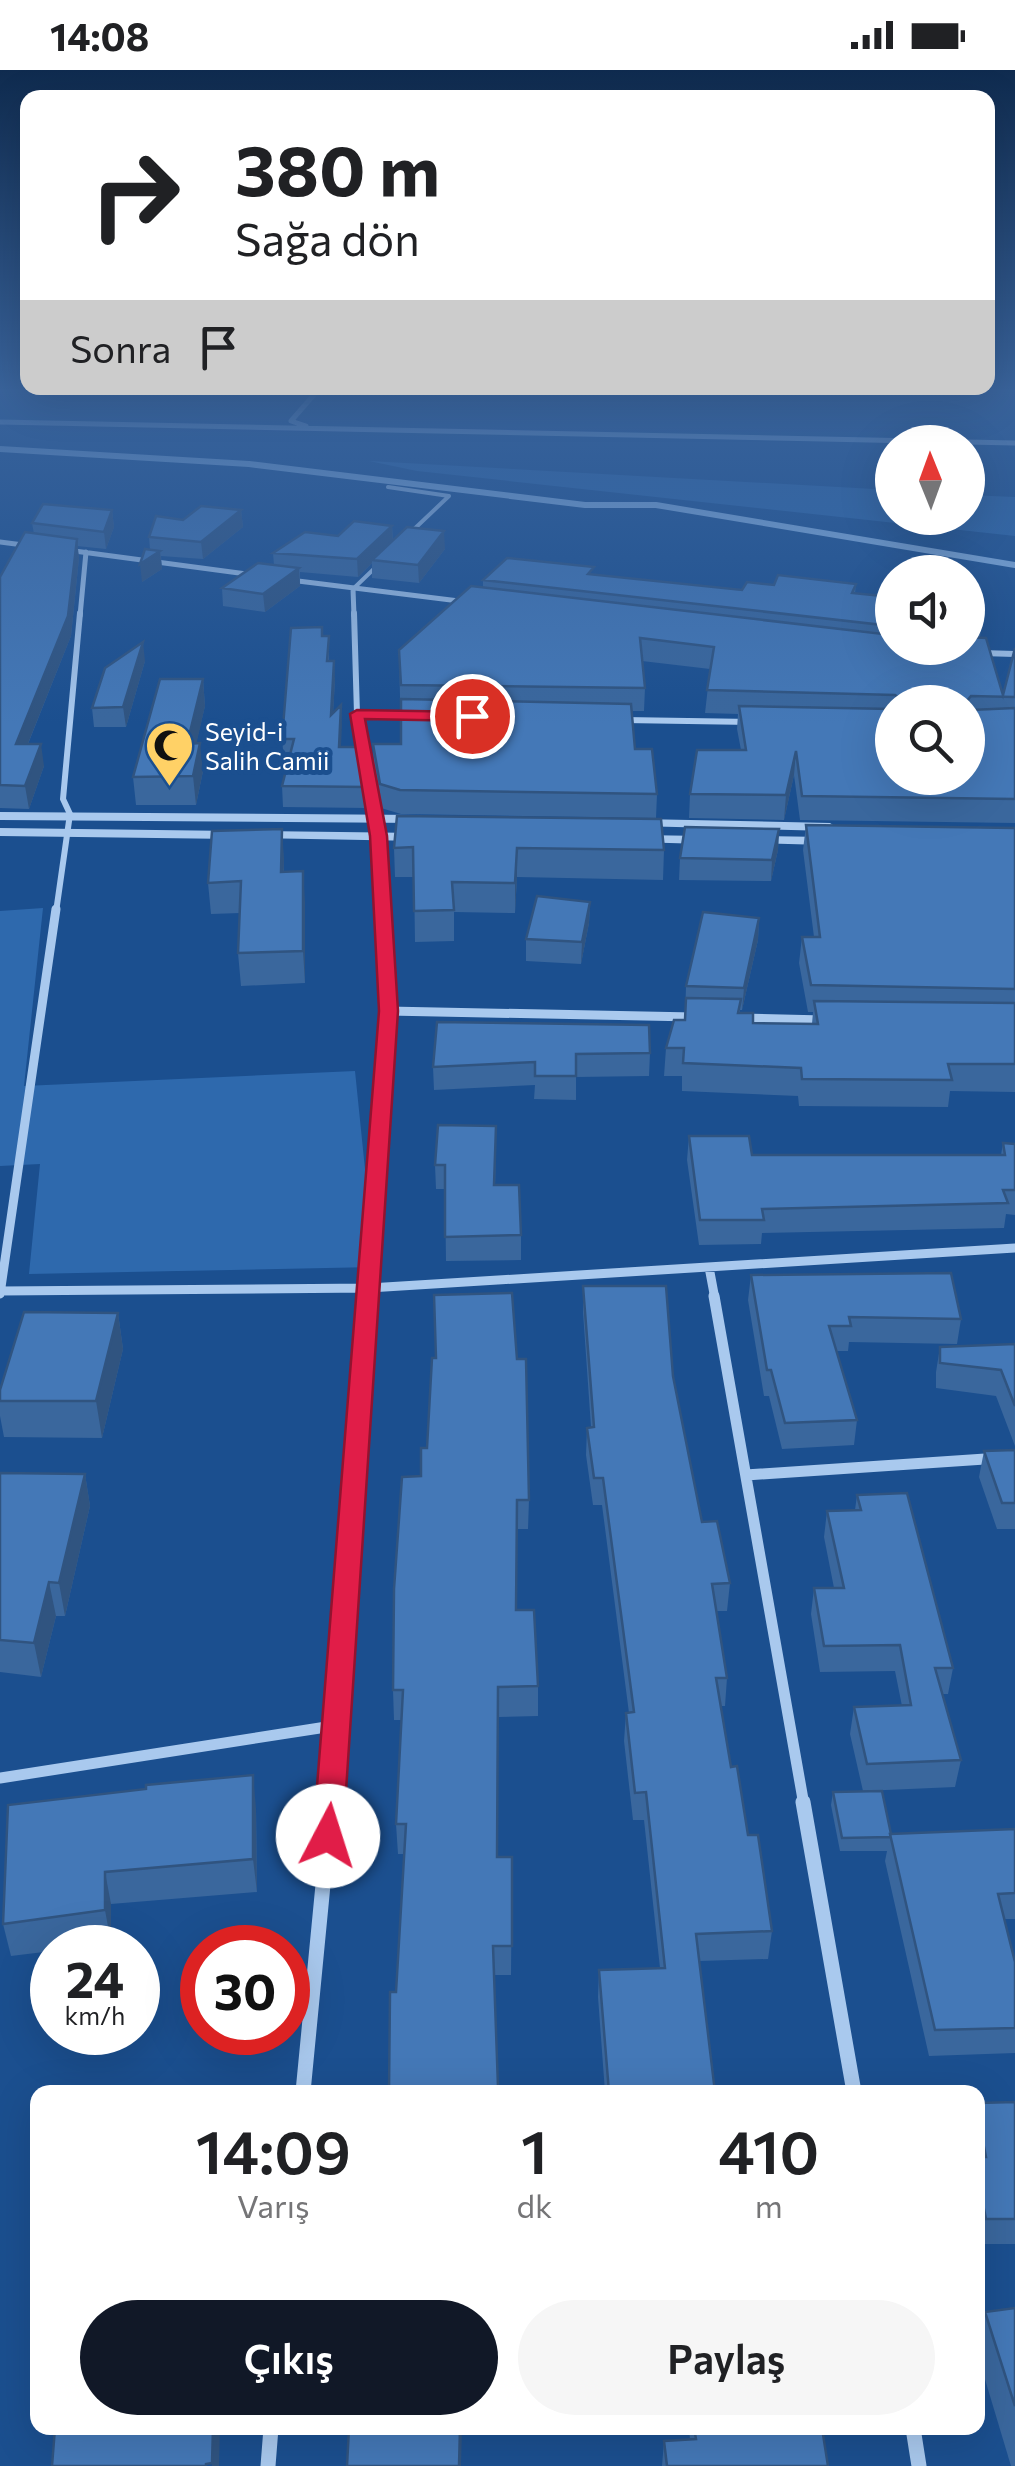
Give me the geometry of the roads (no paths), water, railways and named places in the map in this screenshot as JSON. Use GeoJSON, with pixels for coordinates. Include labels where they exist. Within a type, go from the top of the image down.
{"type":"FeatureCollection","features":[{"type":"Feature","properties":{"kind":"street"},"geometry":{"type":"LineString","coordinates":[[0,542],[34,546]]}},
{"type":"Feature","properties":{"kind":"street"},"geometry":{"type":"LineString","coordinates":[[52,548],[258,576]]}},
{"type":"Feature","properties":{"kind":"street"},"geometry":{"type":"LineString","coordinates":[[86,552],[64,800],[70,814],[0,1292],[369,1288],[1015,1248]]}},
{"type":"Feature","properties":{"kind":"street"},"geometry":{"type":"LineString","coordinates":[[277,578],[475,602]]}},
{"type":"Feature","properties":{"kind":"street"},"geometry":{"type":"LineString","coordinates":[[305,2085],[338,1726],[388,1011],[379,836],[357,714],[353,589]]}},
{"type":"Feature","properties":{"kind":"street"},"geometry":{"type":"LineString","coordinates":[[985,653],[1015,654]]}},
{"type":"Feature","properties":{"kind":"street"},"geometry":{"type":"LineString","coordinates":[[357,714],[416,716]]}},
{"type":"Feature","properties":{"kind":"street"},"geometry":{"type":"LineString","coordinates":[[615,720],[754,722]]}},
{"type":"Feature","properties":{"kind":"street"},"geometry":{"type":"LineString","coordinates":[[0,816],[430,819]]}},
{"type":"Feature","properties":{"kind":"street"},"geometry":{"type":"LineString","coordinates":[[617,822],[856,827]]}},
{"type":"Feature","properties":{"kind":"street"},"geometry":{"type":"LineString","coordinates":[[0,832],[437,837]]}},
{"type":"Feature","properties":{"kind":"street"},"geometry":{"type":"LineString","coordinates":[[632,839],[846,842]]}},
{"type":"Feature","properties":{"kind":"street"},"geometry":{"type":"LineString","coordinates":[[388,1011],[702,1018]]}},
{"type":"Feature","properties":{"kind":"street"},"geometry":{"type":"LineString","coordinates":[[721,1018],[839,1020]]}},
{"type":"Feature","properties":{"kind":"street"},"geometry":{"type":"LineString","coordinates":[[709,1267],[853,2085]]}},
{"type":"Feature","properties":{"kind":"street"},"geometry":{"type":"LineString","coordinates":[[746,1475],[1015,1457]]}},
{"type":"Feature","properties":{"kind":"street"},"geometry":{"type":"LineString","coordinates":[[0,1778],[338,1726]]}},
{"type":"Feature","properties":{"kind":"street"},"geometry":{"type":"LineString","coordinates":[[268,2466],[270,2435]]}},
{"type":"Feature","properties":{"kind":"street"},"geometry":{"type":"LineString","coordinates":[[913,2435],[919,2466]]}},
{"type":"Feature","properties":{"kind":"lane"},"geometry":{"type":"LineString","coordinates":[[408,536],[444,501]]}},
{"type":"Feature","properties":{"kind":"lane"},"geometry":{"type":"LineString","coordinates":[[353,589],[381,562]]}},
{"type":"Feature","properties":{"kind":"waterway"},"geometry":{"type":"LineString","coordinates":[[551,501],[656,505],[1015,565]]}},
{"type":"Feature","properties":{"kind":"place","name":"Seyid-i Salih Camii"},"geometry":{"type":"Point","coordinates":[170,788]}}]}
